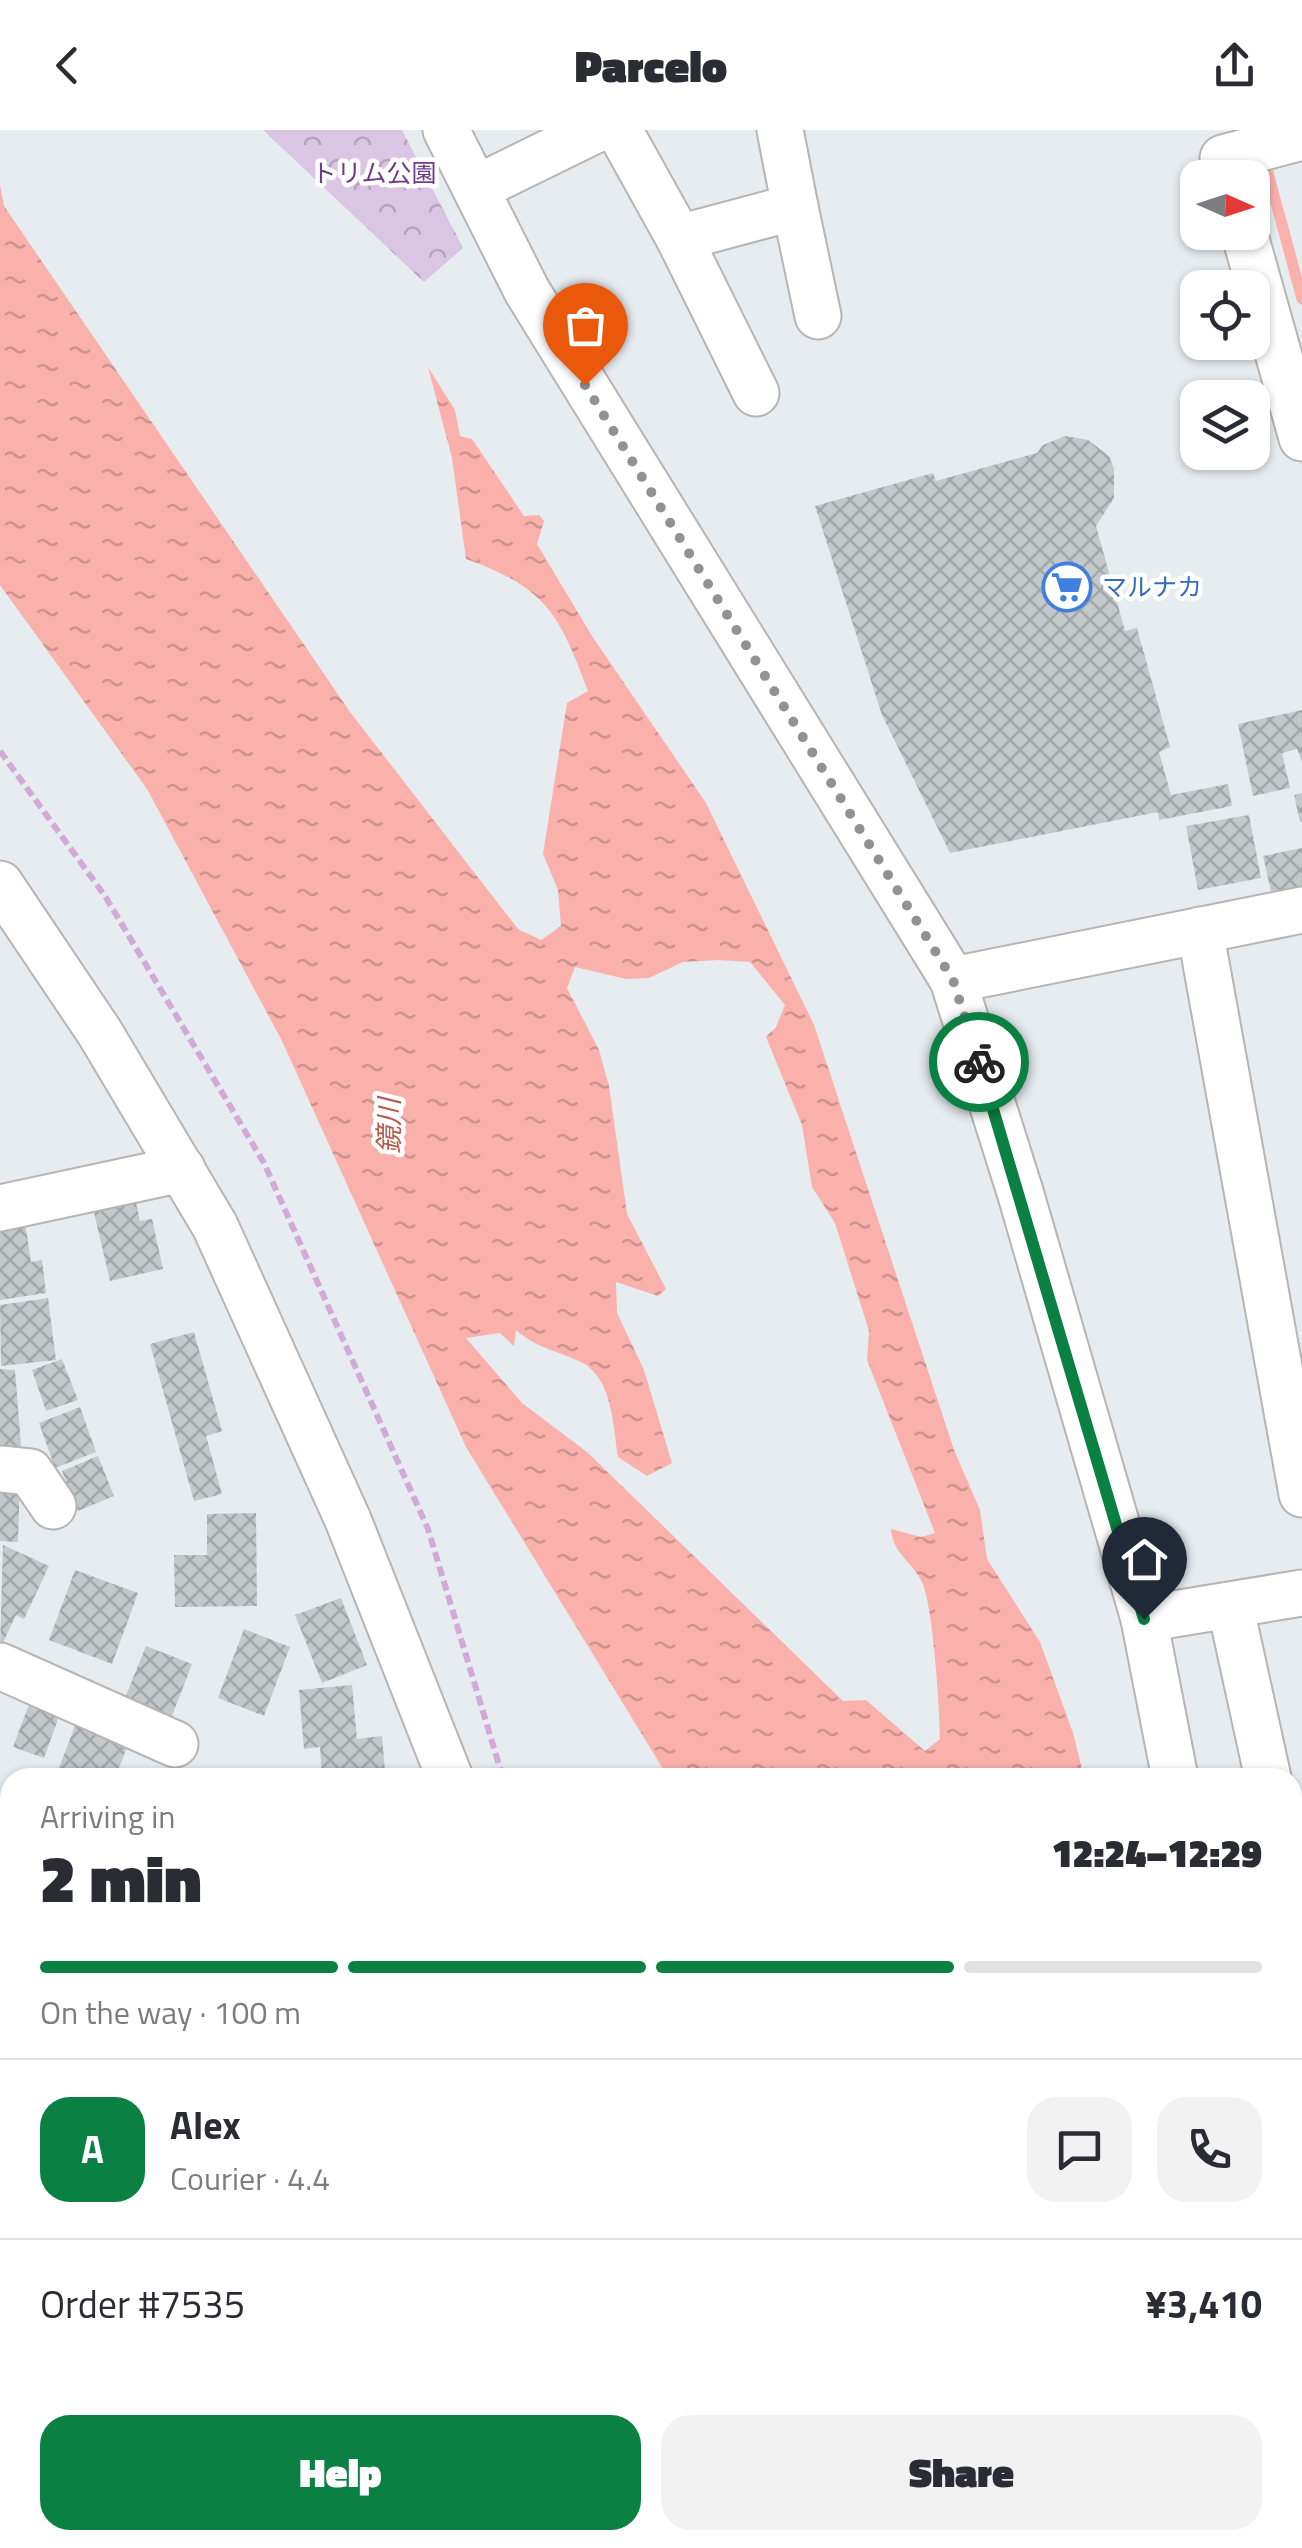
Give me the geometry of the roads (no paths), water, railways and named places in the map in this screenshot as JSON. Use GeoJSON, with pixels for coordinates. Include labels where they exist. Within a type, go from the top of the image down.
{"type":"FeatureCollection","features":[{"type":"Feature","properties":{"kind":"street"},"geometry":{"type":"LineString","coordinates":[[446,130],[527,291],[953,980],[1021,1195],[1144,1619],[1173,1768]]}},
{"type":"Feature","properties":{"kind":"street"},"geometry":{"type":"LineString","coordinates":[[476,188],[594,130]]}},
{"type":"Feature","properties":{"kind":"street"},"geometry":{"type":"LineString","coordinates":[[619,130],[679,238],[756,392]]}},
{"type":"Feature","properties":{"kind":"street"},"geometry":{"type":"LineString","coordinates":[[780,130],[818,316]]}},
{"type":"Feature","properties":{"kind":"street"},"geometry":{"type":"LineString","coordinates":[[679,238],[795,206]]}},
{"type":"Feature","properties":{"kind":"street"},"geometry":{"type":"LineString","coordinates":[[1249,250],[1302,438]]}},
{"type":"Feature","properties":{"kind":"street"},"geometry":{"type":"LineString","coordinates":[[0,884],[100,1033],[216,1226],[348,1520],[446,1768]]}},
{"type":"Feature","properties":{"kind":"street"},"geometry":{"type":"LineString","coordinates":[[953,980],[1302,910]]}},
{"type":"Feature","properties":{"kind":"street"},"geometry":{"type":"LineString","coordinates":[[1200,930],[1302,1494]]}},
{"type":"Feature","properties":{"kind":"street"},"geometry":{"type":"LineString","coordinates":[[0,1208],[182,1169]]}},
{"type":"Feature","properties":{"kind":"street"},"geometry":{"type":"LineString","coordinates":[[0,1469],[30,1472],[53,1506]]}},
{"type":"Feature","properties":{"kind":"street"},"geometry":{"type":"LineString","coordinates":[[1144,1619],[1302,1593]]}},
{"type":"Feature","properties":{"kind":"street"},"geometry":{"type":"LineString","coordinates":[[1230,1605],[1266,1768]]}},
{"type":"Feature","properties":{"kind":"street"},"geometry":{"type":"LineString","coordinates":[[0,1666],[175,1744]]}},
{"type":"Feature","properties":{"kind":"water","name":"鏡川"},"geometry":{"type":"Polygon","coordinates":[[[0,185],[4,206],[350,712],[518,929],[541,940],[561,926],[558,890],[543,854],[567,703],[588,691],[568,642],[546,607],[515,581],[466,559],[452,458],[428,367],[455,410],[460,436],[472,439],[524,516],[539,515],[544,521],[537,544],[592,636],[706,803],[814,1025],[954,1450],[980,1510],[987,1559],[1040,1642],[1082,1768],[662,1768],[466,1447],[282,1041],[147,789],[0,585],[0,185]],[[683,962],[649,978],[626,979],[575,967],[567,988],[599,1050],[609,1086],[627,1214],[666,1289],[658,1296],[616,1282],[617,1313],[644,1370],[672,1463],[647,1476],[618,1457],[605,1391],[592,1369],[581,1362],[539,1345],[516,1330],[514,1346],[500,1333],[466,1338],[522,1403],[587,1452],[843,1701],[866,1700],[925,1751],[940,1739],[929,1612],[922,1582],[895,1545],[891,1529],[921,1537],[935,1533],[867,1360],[869,1331],[835,1223],[812,1187],[802,1125],[766,1037],[776,1027],[785,1005],[750,962],[683,962]]]}},
{"type":"Feature","properties":{"kind":"waterway"},"geometry":{"type":"LineString","coordinates":[[1264,158],[1302,299]]}},
{"type":"Feature","properties":{"kind":"place","name":"マルナカ"},"geometry":{"type":"Point","coordinates":[1067,587]}},
{"type":"Feature","properties":{"kind":"park label","name":"トリム公園"},"geometry":{"type":"Point","coordinates":[374,173]}}]}
